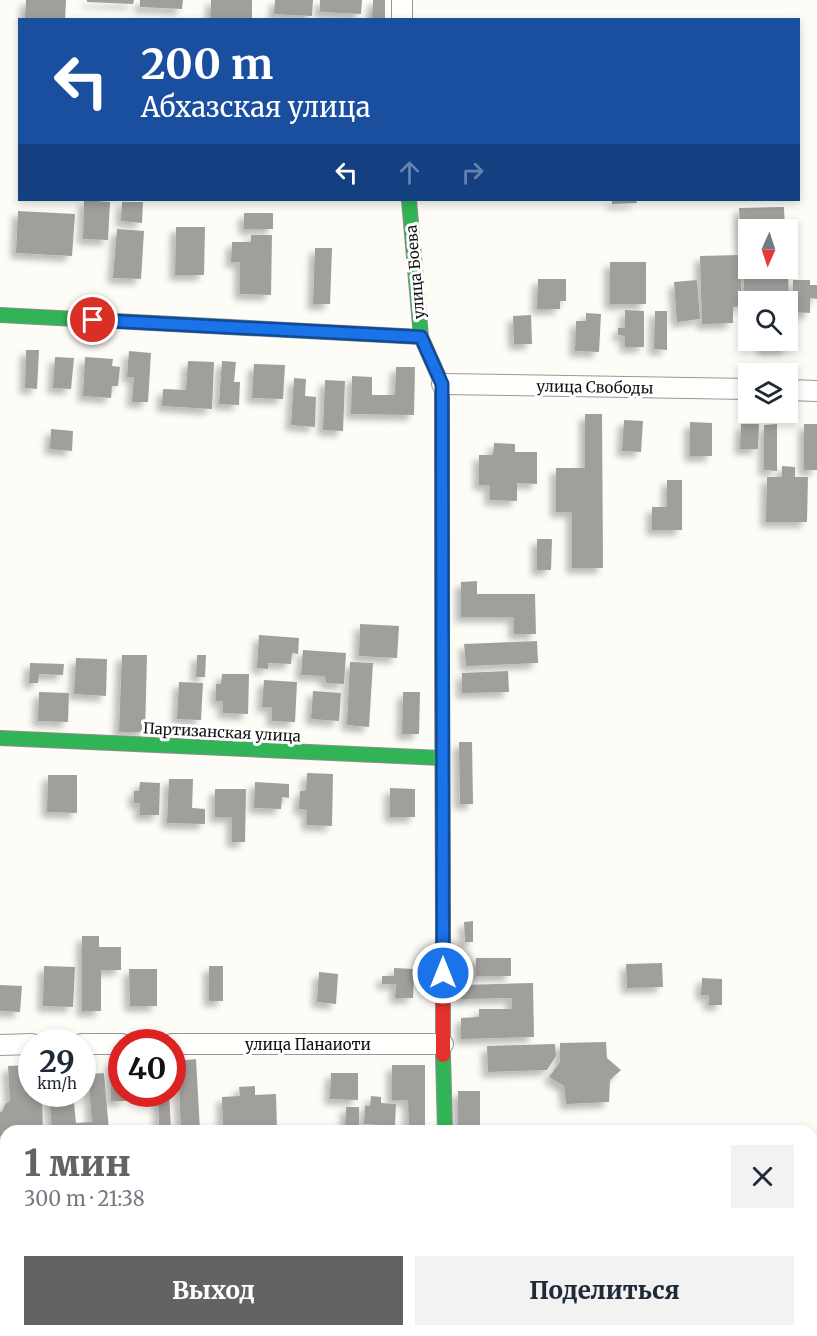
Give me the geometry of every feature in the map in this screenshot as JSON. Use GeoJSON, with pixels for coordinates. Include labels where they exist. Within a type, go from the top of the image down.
{"type":"FeatureCollection","features":[{"type":"Feature","properties":{"kind":"street"},"geometry":{"type":"LineString","coordinates":[[402,0],[402,18]]}},
{"type":"Feature","properties":{"kind":"street","name":"улица Боева"},"geometry":{"type":"LineString","coordinates":[[409,201],[421,337],[442,384],[445,1125]]}},
{"type":"Feature","properties":{"kind":"street"},"geometry":{"type":"LineString","coordinates":[[0,315],[421,337]]}},
{"type":"Feature","properties":{"kind":"street","name":"улица Свободы"},"geometry":{"type":"LineString","coordinates":[[442,384],[738,389]]}},
{"type":"Feature","properties":{"kind":"street"},"geometry":{"type":"LineString","coordinates":[[798,390],[817,391]]}},
{"type":"Feature","properties":{"kind":"street","name":"Партизанская улица"},"geometry":{"type":"LineString","coordinates":[[0,738],[442,758]]}},
{"type":"Feature","properties":{"kind":"street"},"geometry":{"type":"LineString","coordinates":[[0,1044],[18,1044]]}},
{"type":"Feature","properties":{"kind":"street","name":"улица Панаиоти"},"geometry":{"type":"LineString","coordinates":[[186,1044],[443,1044]]}},
{"type":"Feature","properties":{"kind":"building"},"geometry":{"type":"Polygon","coordinates":[[[26,0],[66,0],[65,18],[25,18],[26,0]]]}},
{"type":"Feature","properties":{"kind":"building"},"geometry":{"type":"Polygon","coordinates":[[[87,0],[134,0],[133,4],[87,2],[87,0]]]}},
{"type":"Feature","properties":{"kind":"building"},"geometry":{"type":"Polygon","coordinates":[[[140,0],[183,0],[182,9],[140,7],[140,0]]]}},
{"type":"Feature","properties":{"kind":"building"},"geometry":{"type":"Polygon","coordinates":[[[211,0],[252,0],[252,18],[211,18],[211,0]]]}},
{"type":"Feature","properties":{"kind":"building"},"geometry":{"type":"Polygon","coordinates":[[[275,0],[313,0],[312,16],[274,14],[275,0]]]}},
{"type":"Feature","properties":{"kind":"building"},"geometry":{"type":"Polygon","coordinates":[[[320,0],[362,0],[361,14],[320,12],[320,0]]]}},
{"type":"Feature","properties":{"kind":"building"},"geometry":{"type":"Polygon","coordinates":[[[373,0],[385,0],[385,18],[372,18],[373,0]]]}},
{"type":"Feature","properties":{"kind":"building"},"geometry":{"type":"Polygon","coordinates":[[[84,201],[110,202],[108,240],[83,239],[84,201]]]}},
{"type":"Feature","properties":{"kind":"building"},"geometry":{"type":"Polygon","coordinates":[[[612,201],[636,201],[637,203],[612,204],[612,201]]]}},
{"type":"Feature","properties":{"kind":"building"},"geometry":{"type":"Polygon","coordinates":[[[122,202],[143,202],[142,223],[121,221],[122,202]]]}},
{"type":"Feature","properties":{"kind":"building"},"geometry":{"type":"Polygon","coordinates":[[[784,207],[785,219],[740,219],[739,208],[784,207]]]}},
{"type":"Feature","properties":{"kind":"building"},"geometry":{"type":"Polygon","coordinates":[[[18,211],[75,214],[72,256],[16,253],[18,211]]]}},
{"type":"Feature","properties":{"kind":"building"},"geometry":{"type":"Polygon","coordinates":[[[244,213],[273,213],[273,229],[244,229],[244,213]]]}},
{"type":"Feature","properties":{"kind":"building"},"geometry":{"type":"Polygon","coordinates":[[[176,227],[205,227],[204,275],[175,275],[176,227]]]}},
{"type":"Feature","properties":{"kind":"building"},"geometry":{"type":"Polygon","coordinates":[[[117,229],[144,231],[141,279],[113,278],[117,229]]]}},
{"type":"Feature","properties":{"kind":"building"},"geometry":{"type":"Polygon","coordinates":[[[251,235],[272,235],[271,295],[240,294],[240,262],[231,262],[232,242],[251,242],[251,235]]]}},
{"type":"Feature","properties":{"kind":"building"},"geometry":{"type":"Polygon","coordinates":[[[315,248],[332,248],[330,304],[313,304],[315,248]]]}},
{"type":"Feature","properties":{"kind":"building"},"geometry":{"type":"Polygon","coordinates":[[[738,255],[738,279],[741,279],[741,291],[738,291],[738,306],[733,307],[733,323],[702,324],[700,256],[738,255]]]}},
{"type":"Feature","properties":{"kind":"building"},"geometry":{"type":"Polygon","coordinates":[[[610,262],[646,262],[646,304],[610,304],[610,262]]]}},
{"type":"Feature","properties":{"kind":"building"},"geometry":{"type":"Polygon","coordinates":[[[538,279],[566,279],[566,301],[560,301],[560,309],[537,309],[538,279]]]}},
{"type":"Feature","properties":{"kind":"building"},"geometry":{"type":"Polygon","coordinates":[[[743,279],[788,279],[789,291],[744,291],[743,279]]]}},
{"type":"Feature","properties":{"kind":"building"},"geometry":{"type":"Polygon","coordinates":[[[697,280],[700,319],[677,322],[674,282],[697,280]]]}},
{"type":"Feature","properties":{"kind":"building"},"geometry":{"type":"Polygon","coordinates":[[[793,280],[810,280],[810,285],[817,285],[817,299],[810,298],[810,313],[798,312],[798,291],[793,291],[793,280]]]}},
{"type":"Feature","properties":{"kind":"building"},"geometry":{"type":"Polygon","coordinates":[[[625,310],[644,311],[644,347],[625,347],[625,336],[618,335],[618,328],[625,328],[625,310]]]}},
{"type":"Feature","properties":{"kind":"building"},"geometry":{"type":"Polygon","coordinates":[[[655,311],[667,311],[667,350],[654,349],[655,311]]]}},
{"type":"Feature","properties":{"kind":"building"},"geometry":{"type":"Polygon","coordinates":[[[586,313],[601,314],[599,352],[575,351],[576,321],[586,321],[586,313]]]}},
{"type":"Feature","properties":{"kind":"building"},"geometry":{"type":"Polygon","coordinates":[[[531,315],[532,344],[514,344],[513,316],[531,315]]]}},
{"type":"Feature","properties":{"kind":"building"},"geometry":{"type":"Polygon","coordinates":[[[26,350],[39,350],[37,389],[25,388],[26,350]]]}},
{"type":"Feature","properties":{"kind":"building"},"geometry":{"type":"Polygon","coordinates":[[[129,351],[151,353],[148,402],[132,402],[134,377],[127,377],[129,351]]]}},
{"type":"Feature","properties":{"kind":"building"},"geometry":{"type":"Polygon","coordinates":[[[55,357],[74,358],[71,389],[53,388],[55,357]]]}},
{"type":"Feature","properties":{"kind":"building"},"geometry":{"type":"Polygon","coordinates":[[[85,357],[113,359],[112,366],[120,367],[118,386],[112,386],[111,398],[83,396],[85,357]]]}},
{"type":"Feature","properties":{"kind":"building"},"geometry":{"type":"Polygon","coordinates":[[[188,361],[214,362],[212,409],[162,406],[163,389],[186,390],[188,361]]]}},
{"type":"Feature","properties":{"kind":"building"},"geometry":{"type":"Polygon","coordinates":[[[222,361],[236,362],[234,382],[240,382],[239,405],[219,404],[222,361]]]}},
{"type":"Feature","properties":{"kind":"building"},"geometry":{"type":"Polygon","coordinates":[[[254,364],[285,365],[283,399],[252,398],[254,364]]]}},
{"type":"Feature","properties":{"kind":"building"},"geometry":{"type":"Polygon","coordinates":[[[396,367],[415,367],[414,415],[351,414],[352,376],[372,377],[372,395],[395,395],[396,367]]]}},
{"type":"Feature","properties":{"kind":"building"},"geometry":{"type":"Polygon","coordinates":[[[294,378],[306,379],[305,396],[316,397],[315,427],[291,425],[294,378]]]}},
{"type":"Feature","properties":{"kind":"building"},"geometry":{"type":"Polygon","coordinates":[[[325,380],[345,381],[343,431],[323,430],[325,380]]]}},
{"type":"Feature","properties":{"kind":"building"},"geometry":{"type":"Polygon","coordinates":[[[585,414],[602,414],[603,568],[572,568],[572,512],[556,512],[556,468],[585,468],[585,414]]]}},
{"type":"Feature","properties":{"kind":"building"},"geometry":{"type":"Polygon","coordinates":[[[624,420],[643,421],[641,452],[622,451],[624,420]]]}},
{"type":"Feature","properties":{"kind":"building"},"geometry":{"type":"Polygon","coordinates":[[[690,422],[712,423],[712,456],[690,456],[690,422]]]}},
{"type":"Feature","properties":{"kind":"building"},"geometry":{"type":"Polygon","coordinates":[[[741,424],[759,424],[758,449],[740,449],[741,424]]]}},
{"type":"Feature","properties":{"kind":"building"},"geometry":{"type":"Polygon","coordinates":[[[777,424],[777,471],[764,470],[764,425],[777,424]]]}},
{"type":"Feature","properties":{"kind":"building"},"geometry":{"type":"Polygon","coordinates":[[[804,424],[817,424],[817,470],[804,470],[804,424]]]}},
{"type":"Feature","properties":{"kind":"building"},"geometry":{"type":"Polygon","coordinates":[[[51,429],[73,431],[72,451],[50,449],[51,429]]]}},
{"type":"Feature","properties":{"kind":"building"},"geometry":{"type":"Polygon","coordinates":[[[494,443],[515,444],[515,452],[537,452],[537,484],[517,483],[517,501],[490,500],[490,485],[479,485],[479,455],[493,455],[494,443]]]}},
{"type":"Feature","properties":{"kind":"building"},"geometry":{"type":"Polygon","coordinates":[[[782,466],[795,467],[795,477],[808,477],[807,522],[766,522],[767,477],[782,477],[782,466]]]}},
{"type":"Feature","properties":{"kind":"building"},"geometry":{"type":"Polygon","coordinates":[[[667,480],[682,480],[682,530],[652,530],[652,507],[667,507],[667,480]]]}},
{"type":"Feature","properties":{"kind":"building"},"geometry":{"type":"Polygon","coordinates":[[[537,539],[552,539],[551,570],[537,570],[537,539]]]}},
{"type":"Feature","properties":{"kind":"building"},"geometry":{"type":"Polygon","coordinates":[[[477,581],[477,594],[535,594],[536,634],[514,634],[514,617],[461,617],[461,582],[477,581]]]}},
{"type":"Feature","properties":{"kind":"building"},"geometry":{"type":"Polygon","coordinates":[[[360,624],[399,626],[397,658],[359,656],[360,624]]]}},
{"type":"Feature","properties":{"kind":"building"},"geometry":{"type":"Polygon","coordinates":[[[259,635],[299,638],[298,654],[292,653],[291,664],[268,663],[268,669],[257,668],[259,635]]]}},
{"type":"Feature","properties":{"kind":"building"},"geometry":{"type":"Polygon","coordinates":[[[537,641],[538,663],[466,666],[464,644],[537,641]]]}},
{"type":"Feature","properties":{"kind":"building"},"geometry":{"type":"Polygon","coordinates":[[[303,650],[346,653],[344,684],[326,683],[325,676],[301,675],[303,650]]]}},
{"type":"Feature","properties":{"kind":"building"},"geometry":{"type":"Polygon","coordinates":[[[122,655],[147,655],[145,732],[119,732],[122,655]]]}},
{"type":"Feature","properties":{"kind":"building"},"geometry":{"type":"Polygon","coordinates":[[[197,655],[206,655],[205,677],[196,677],[197,655]]]}},
{"type":"Feature","properties":{"kind":"building"},"geometry":{"type":"Polygon","coordinates":[[[76,658],[107,659],[106,696],[74,694],[76,658]]]}},
{"type":"Feature","properties":{"kind":"building"},"geometry":{"type":"Polygon","coordinates":[[[350,662],[373,663],[369,727],[347,725],[350,662]]]}},
{"type":"Feature","properties":{"kind":"building"},"geometry":{"type":"Polygon","coordinates":[[[30,663],[64,664],[63,675],[39,674],[38,683],[29,683],[30,663]]]}},
{"type":"Feature","properties":{"kind":"building"},"geometry":{"type":"Polygon","coordinates":[[[508,671],[509,692],[462,693],[462,673],[508,671]]]}},
{"type":"Feature","properties":{"kind":"building"},"geometry":{"type":"Polygon","coordinates":[[[222,674],[249,674],[248,714],[223,713],[223,701],[216,701],[216,684],[221,684],[222,674]]]}},
{"type":"Feature","properties":{"kind":"building"},"geometry":{"type":"Polygon","coordinates":[[[264,680],[297,682],[295,722],[272,721],[272,707],[262,707],[264,680]]]}},
{"type":"Feature","properties":{"kind":"building"},"geometry":{"type":"Polygon","coordinates":[[[179,682],[203,683],[201,720],[177,719],[179,682]]]}},
{"type":"Feature","properties":{"kind":"building"},"geometry":{"type":"Polygon","coordinates":[[[313,691],[341,693],[339,721],[311,719],[313,691]]]}},
{"type":"Feature","properties":{"kind":"building"},"geometry":{"type":"Polygon","coordinates":[[[39,692],[69,693],[68,722],[38,721],[39,692]]]}},
{"type":"Feature","properties":{"kind":"building"},"geometry":{"type":"Polygon","coordinates":[[[403,692],[420,692],[419,734],[402,734],[403,692]]]}},
{"type":"Feature","properties":{"kind":"building"},"geometry":{"type":"Polygon","coordinates":[[[459,742],[472,742],[473,804],[460,804],[459,742]]]}},
{"type":"Feature","properties":{"kind":"building"},"geometry":{"type":"Polygon","coordinates":[[[307,773],[333,774],[332,826],[307,825],[307,810],[299,809],[300,791],[306,791],[307,773]]]}},
{"type":"Feature","properties":{"kind":"building"},"geometry":{"type":"Polygon","coordinates":[[[48,775],[77,775],[77,813],[47,812],[48,775]]]}},
{"type":"Feature","properties":{"kind":"building"},"geometry":{"type":"Polygon","coordinates":[[[169,779],[193,779],[192,808],[205,809],[205,824],[167,823],[169,779]]]}},
{"type":"Feature","properties":{"kind":"building"},"geometry":{"type":"Polygon","coordinates":[[[140,782],[160,783],[159,815],[140,815],[140,803],[134,803],[134,791],[139,791],[140,782]]]}},
{"type":"Feature","properties":{"kind":"building"},"geometry":{"type":"Polygon","coordinates":[[[255,782],[289,784],[289,798],[282,797],[281,809],[254,808],[255,782]]]}},
{"type":"Feature","properties":{"kind":"building"},"geometry":{"type":"Polygon","coordinates":[[[390,788],[415,789],[415,817],[390,817],[390,788]]]}},
{"type":"Feature","properties":{"kind":"building"},"geometry":{"type":"Polygon","coordinates":[[[215,789],[246,789],[245,842],[232,842],[232,817],[215,817],[215,789]]]}},
{"type":"Feature","properties":{"kind":"building"},"geometry":{"type":"Polygon","coordinates":[[[473,921],[473,942],[465,942],[464,922],[473,921]]]}},
{"type":"Feature","properties":{"kind":"building"},"geometry":{"type":"Polygon","coordinates":[[[82,936],[99,936],[99,947],[121,947],[121,970],[101,970],[101,1011],[82,1011],[82,936]]]}},
{"type":"Feature","properties":{"kind":"building"},"geometry":{"type":"Polygon","coordinates":[[[476,958],[511,958],[511,976],[476,976],[476,958]]]}},
{"type":"Feature","properties":{"kind":"building"},"geometry":{"type":"Polygon","coordinates":[[[662,963],[663,987],[627,988],[626,964],[662,963]]]}},
{"type":"Feature","properties":{"kind":"building"},"geometry":{"type":"Polygon","coordinates":[[[44,966],[75,967],[73,1007],[43,1006],[44,966]]]}},
{"type":"Feature","properties":{"kind":"building"},"geometry":{"type":"Polygon","coordinates":[[[209,966],[223,966],[223,1001],[209,1001],[209,966]]]}},
{"type":"Feature","properties":{"kind":"building"},"geometry":{"type":"Polygon","coordinates":[[[394,968],[414,969],[413,998],[395,998],[396,984],[382,984],[382,976],[394,976],[394,968]]]}},
{"type":"Feature","properties":{"kind":"building"},"geometry":{"type":"Polygon","coordinates":[[[129,969],[157,969],[157,1006],[130,1006],[129,969]]]}},
{"type":"Feature","properties":{"kind":"building"},"geometry":{"type":"Polygon","coordinates":[[[319,972],[338,974],[336,1004],[317,1002],[319,972]]]}},
{"type":"Feature","properties":{"kind":"building"},"geometry":{"type":"Polygon","coordinates":[[[702,978],[722,979],[722,1005],[709,1005],[709,995],[701,995],[702,978]]]}},
{"type":"Feature","properties":{"kind":"building"},"geometry":{"type":"Polygon","coordinates":[[[533,983],[534,1037],[461,1039],[461,1018],[479,1017],[479,1009],[512,1009],[512,998],[461,999],[461,985],[533,983]]]}},
{"type":"Feature","properties":{"kind":"building"},"geometry":{"type":"Polygon","coordinates":[[[0,985],[22,986],[20,1012],[0,1011],[0,985]]]}},
{"type":"Feature","properties":{"kind":"building"},"geometry":{"type":"Polygon","coordinates":[[[606,1042],[607,1058],[621,1070],[610,1080],[609,1102],[566,1104],[564,1086],[549,1077],[560,1062],[560,1043],[606,1042]]]}},
{"type":"Feature","properties":{"kind":"building"},"geometry":{"type":"Polygon","coordinates":[[[555,1044],[556,1056],[547,1070],[488,1072],[487,1046],[555,1044]]]}},
{"type":"Feature","properties":{"kind":"building"},"geometry":{"type":"Polygon","coordinates":[[[196,1059],[200,1125],[181,1125],[180,1107],[186,1107],[186,1060],[196,1059]]]}},
{"type":"Feature","properties":{"kind":"building"},"geometry":{"type":"Polygon","coordinates":[[[392,1065],[425,1065],[425,1125],[409,1125],[408,1100],[392,1100],[392,1065]]]}},
{"type":"Feature","properties":{"kind":"building"},"geometry":{"type":"Polygon","coordinates":[[[8,1066],[18,1066],[18,1107],[42,1107],[43,1125],[0,1125],[0,1112],[10,1101],[8,1066]]]}},
{"type":"Feature","properties":{"kind":"building"},"geometry":{"type":"Polygon","coordinates":[[[104,1073],[108,1125],[52,1125],[50,1107],[74,1107],[76,1123],[92,1122],[91,1107],[96,1107],[96,1074],[104,1073]]]}},
{"type":"Feature","properties":{"kind":"building"},"geometry":{"type":"Polygon","coordinates":[[[331,1073],[358,1073],[358,1100],[330,1099],[331,1073]]]}},
{"type":"Feature","properties":{"kind":"building"},"geometry":{"type":"Polygon","coordinates":[[[255,1086],[255,1095],[276,1094],[277,1125],[223,1125],[222,1097],[240,1096],[239,1087],[255,1086]]]}},
{"type":"Feature","properties":{"kind":"building"},"geometry":{"type":"Polygon","coordinates":[[[458,1091],[480,1091],[480,1125],[458,1125],[458,1091]]]}},
{"type":"Feature","properties":{"kind":"building"},"geometry":{"type":"Polygon","coordinates":[[[371,1096],[381,1097],[381,1103],[396,1104],[395,1125],[364,1124],[365,1106],[370,1106],[371,1096]]]}},
{"type":"Feature","properties":{"kind":"building"},"geometry":{"type":"Polygon","coordinates":[[[158,1107],[170,1107],[171,1125],[159,1125],[158,1107]]]}},
{"type":"Feature","properties":{"kind":"building"},"geometry":{"type":"Polygon","coordinates":[[[346,1107],[359,1107],[359,1125],[345,1125],[346,1107]]]}},
{"type":"Feature","properties":{"kind":"traffic: fast"},"geometry":{"type":"LineString","coordinates":[[409,201],[421,337],[442,384],[442,674]]}},
{"type":"Feature","properties":{"kind":"traffic: fast"},"geometry":{"type":"LineString","coordinates":[[0,315],[421,337]]}},
{"type":"Feature","properties":{"kind":"traffic: fast"},"geometry":{"type":"LineString","coordinates":[[0,738],[442,758]]}},
{"type":"Feature","properties":{"kind":"traffic: fast"},"geometry":{"type":"LineString","coordinates":[[443,1055],[445,1125]]}},
{"type":"Feature","properties":{"kind":"traffic: slow"},"geometry":{"type":"LineString","coordinates":[[442,674],[443,915]]}},
{"type":"Feature","properties":{"kind":"traffic: jam"},"geometry":{"type":"LineString","coordinates":[[443,915],[443,1055]]}},
{"type":"Feature","properties":{"kind":"route"},"geometry":{"type":"LineString","coordinates":[[93,320],[421,337],[442,384],[443,973]]}}]}
